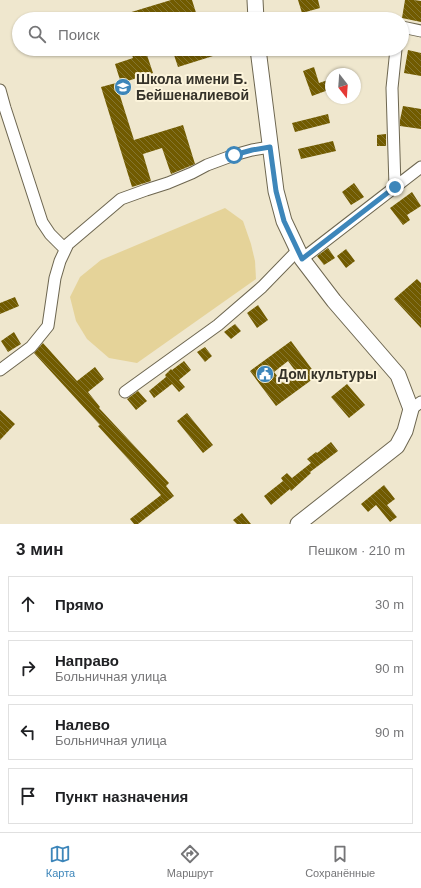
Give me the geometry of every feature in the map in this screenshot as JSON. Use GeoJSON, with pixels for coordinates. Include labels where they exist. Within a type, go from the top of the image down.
{"type":"FeatureCollection","features":[{"type":"Feature","properties":{"kind":"street"},"geometry":{"type":"LineString","coordinates":[[255,0],[256,12]]}},
{"type":"Feature","properties":{"kind":"street"},"geometry":{"type":"LineString","coordinates":[[409,28],[421,31]]}},
{"type":"Feature","properties":{"kind":"street"},"geometry":{"type":"LineString","coordinates":[[259,56],[276,191],[284,221],[300,254],[334,301],[398,375],[416,405],[397,446],[298,524]]}},
{"type":"Feature","properties":{"kind":"street"},"geometry":{"type":"LineString","coordinates":[[395,56],[392,88],[395,187]]}},
{"type":"Feature","properties":{"kind":"street"},"geometry":{"type":"LineString","coordinates":[[0,90],[42,222],[50,234],[65,249]]}},
{"type":"Feature","properties":{"kind":"street"},"geometry":{"type":"LineString","coordinates":[[0,370],[31,348],[48,326],[55,278],[60,261],[68,244],[121,199],[168,183],[234,155],[270,147]]}},
{"type":"Feature","properties":{"kind":"street"},"geometry":{"type":"LineString","coordinates":[[125,392],[218,326],[300,254],[421,168]]}},
{"type":"Feature","properties":{"kind":"shaded area"},"geometry":{"type":"Polygon","coordinates":[[[225,208],[243,221],[255,261],[256,279],[137,363],[109,358],[87,339],[76,321],[70,297],[80,277],[101,260],[225,208]]]}},
{"type":"Feature","properties":{"kind":"building"},"geometry":{"type":"Polygon","coordinates":[[[171,0],[192,0],[196,12],[131,12],[171,0]]]}},
{"type":"Feature","properties":{"kind":"building"},"geometry":{"type":"Polygon","coordinates":[[[298,0],[318,0],[320,8],[302,12],[298,0]]]}},
{"type":"Feature","properties":{"kind":"building"},"geometry":{"type":"Polygon","coordinates":[[[405,0],[421,1],[421,22],[409,19],[409,12],[403,12],[405,0]]]}},
{"type":"Feature","properties":{"kind":"building"},"geometry":{"type":"Polygon","coordinates":[[[409,50],[421,53],[421,76],[404,73],[407,56],[409,56],[409,50]]]}},
{"type":"Feature","properties":{"kind":"building","name":"Школа имени Б. Бейшеналиевой"},"geometry":{"type":"Polygon","coordinates":[[[132,56],[147,56],[153,73],[121,83],[115,64],[133,58],[132,56]]]}},
{"type":"Feature","properties":{"kind":"building"},"geometry":{"type":"Polygon","coordinates":[[[174,56],[213,56],[178,67],[174,56]]]}},
{"type":"Feature","properties":{"kind":"building"},"geometry":{"type":"Polygon","coordinates":[[[314,67],[319,83],[325,81],[325,91],[312,96],[303,71],[314,67]]]}},
{"type":"Feature","properties":{"kind":"building"},"geometry":{"type":"Polygon","coordinates":[[[116,83],[134,140],[183,125],[195,164],[171,174],[162,148],[143,154],[151,181],[132,187],[101,87],[116,83]]]}},
{"type":"Feature","properties":{"kind":"building"},"geometry":{"type":"Polygon","coordinates":[[[403,106],[421,109],[421,129],[400,126],[403,106]]]}},
{"type":"Feature","properties":{"kind":"building"},"geometry":{"type":"Polygon","coordinates":[[[328,114],[330,123],[295,132],[292,123],[328,114]]]}},
{"type":"Feature","properties":{"kind":"building"},"geometry":{"type":"Polygon","coordinates":[[[386,134],[386,146],[377,146],[377,135],[386,134]]]}},
{"type":"Feature","properties":{"kind":"building"},"geometry":{"type":"Polygon","coordinates":[[[333,141],[336,151],[301,159],[298,149],[333,141]]]}},
{"type":"Feature","properties":{"kind":"building"},"geometry":{"type":"Polygon","coordinates":[[[354,183],[364,197],[351,205],[342,192],[354,183]]]}},
{"type":"Feature","properties":{"kind":"building"},"geometry":{"type":"Polygon","coordinates":[[[412,192],[421,206],[407,215],[410,220],[403,225],[390,208],[412,192]]]}},
{"type":"Feature","properties":{"kind":"building"},"geometry":{"type":"Polygon","coordinates":[[[328,248],[335,258],[324,265],[317,256],[328,248]]]}},
{"type":"Feature","properties":{"kind":"building"},"geometry":{"type":"Polygon","coordinates":[[[346,249],[355,261],[346,268],[337,256],[346,249]]]}},
{"type":"Feature","properties":{"kind":"building"},"geometry":{"type":"Polygon","coordinates":[[[417,279],[421,283],[421,328],[394,299],[417,279]]]}},
{"type":"Feature","properties":{"kind":"building"},"geometry":{"type":"Polygon","coordinates":[[[15,297],[19,306],[0,314],[0,303],[15,297]]]}},
{"type":"Feature","properties":{"kind":"building"},"geometry":{"type":"Polygon","coordinates":[[[258,305],[268,320],[257,328],[247,313],[258,305]]]}},
{"type":"Feature","properties":{"kind":"building"},"geometry":{"type":"Polygon","coordinates":[[[235,324],[241,331],[231,339],[224,332],[235,324]]]}},
{"type":"Feature","properties":{"kind":"building"},"geometry":{"type":"Polygon","coordinates":[[[14,332],[21,344],[8,352],[1,341],[14,332]]]}},
{"type":"Feature","properties":{"kind":"building","name":"Дом культуры"},"geometry":{"type":"Polygon","coordinates":[[[291,341],[317,376],[276,406],[250,371],[291,341]],[[288,361],[274,372],[283,383],[297,373],[288,361]]]}},
{"type":"Feature","properties":{"kind":"building"},"geometry":{"type":"Polygon","coordinates":[[[43,343],[77,381],[95,367],[104,379],[88,392],[100,407],[99,408],[169,483],[166,486],[174,496],[138,524],[134,524],[130,519],[161,495],[34,353],[43,343]]]}},
{"type":"Feature","properties":{"kind":"building"},"geometry":{"type":"Polygon","coordinates":[[[205,347],[212,356],[205,362],[197,352],[205,347]]]}},
{"type":"Feature","properties":{"kind":"building"},"geometry":{"type":"Polygon","coordinates":[[[184,361],[191,370],[179,380],[185,387],[179,392],[172,384],[154,398],[149,391],[166,377],[165,375],[171,369],[172,370],[184,361]]]}},
{"type":"Feature","properties":{"kind":"building"},"geometry":{"type":"Polygon","coordinates":[[[347,384],[365,405],[349,418],[331,397],[347,384]]]}},
{"type":"Feature","properties":{"kind":"building"},"geometry":{"type":"Polygon","coordinates":[[[138,391],[147,401],[136,410],[127,399],[138,391]]]}},
{"type":"Feature","properties":{"kind":"building"},"geometry":{"type":"Polygon","coordinates":[[[0,410],[15,424],[0,440],[0,410]]]}},
{"type":"Feature","properties":{"kind":"building"},"geometry":{"type":"Polygon","coordinates":[[[187,413],[213,445],[203,453],[177,421],[187,413]]]}},
{"type":"Feature","properties":{"kind":"building"},"geometry":{"type":"Polygon","coordinates":[[[331,442],[338,451],[310,472],[311,473],[291,491],[290,489],[271,505],[264,496],[283,481],[281,478],[287,473],[292,478],[311,463],[307,459],[331,442]]]}},
{"type":"Feature","properties":{"kind":"building"},"geometry":{"type":"Polygon","coordinates":[[[384,485],[395,499],[387,505],[397,517],[390,522],[376,505],[368,512],[361,504],[384,485]]]}},
{"type":"Feature","properties":{"kind":"building"},"geometry":{"type":"Polygon","coordinates":[[[242,513],[251,524],[237,524],[233,520],[242,513]]]}},
{"type":"Feature","properties":{"kind":"place","name":"Школа имени Б. Бейшеналиевой"},"geometry":{"type":"Point","coordinates":[123,87]}},
{"type":"Feature","properties":{"kind":"place","name":"Дом культуры"},"geometry":{"type":"Point","coordinates":[265,374]}},
{"type":"Feature","properties":{"kind":"route"},"geometry":{"type":"LineString","coordinates":[[234,155],[270,147],[276,191],[284,221],[302,259],[395,187]]}}]}
